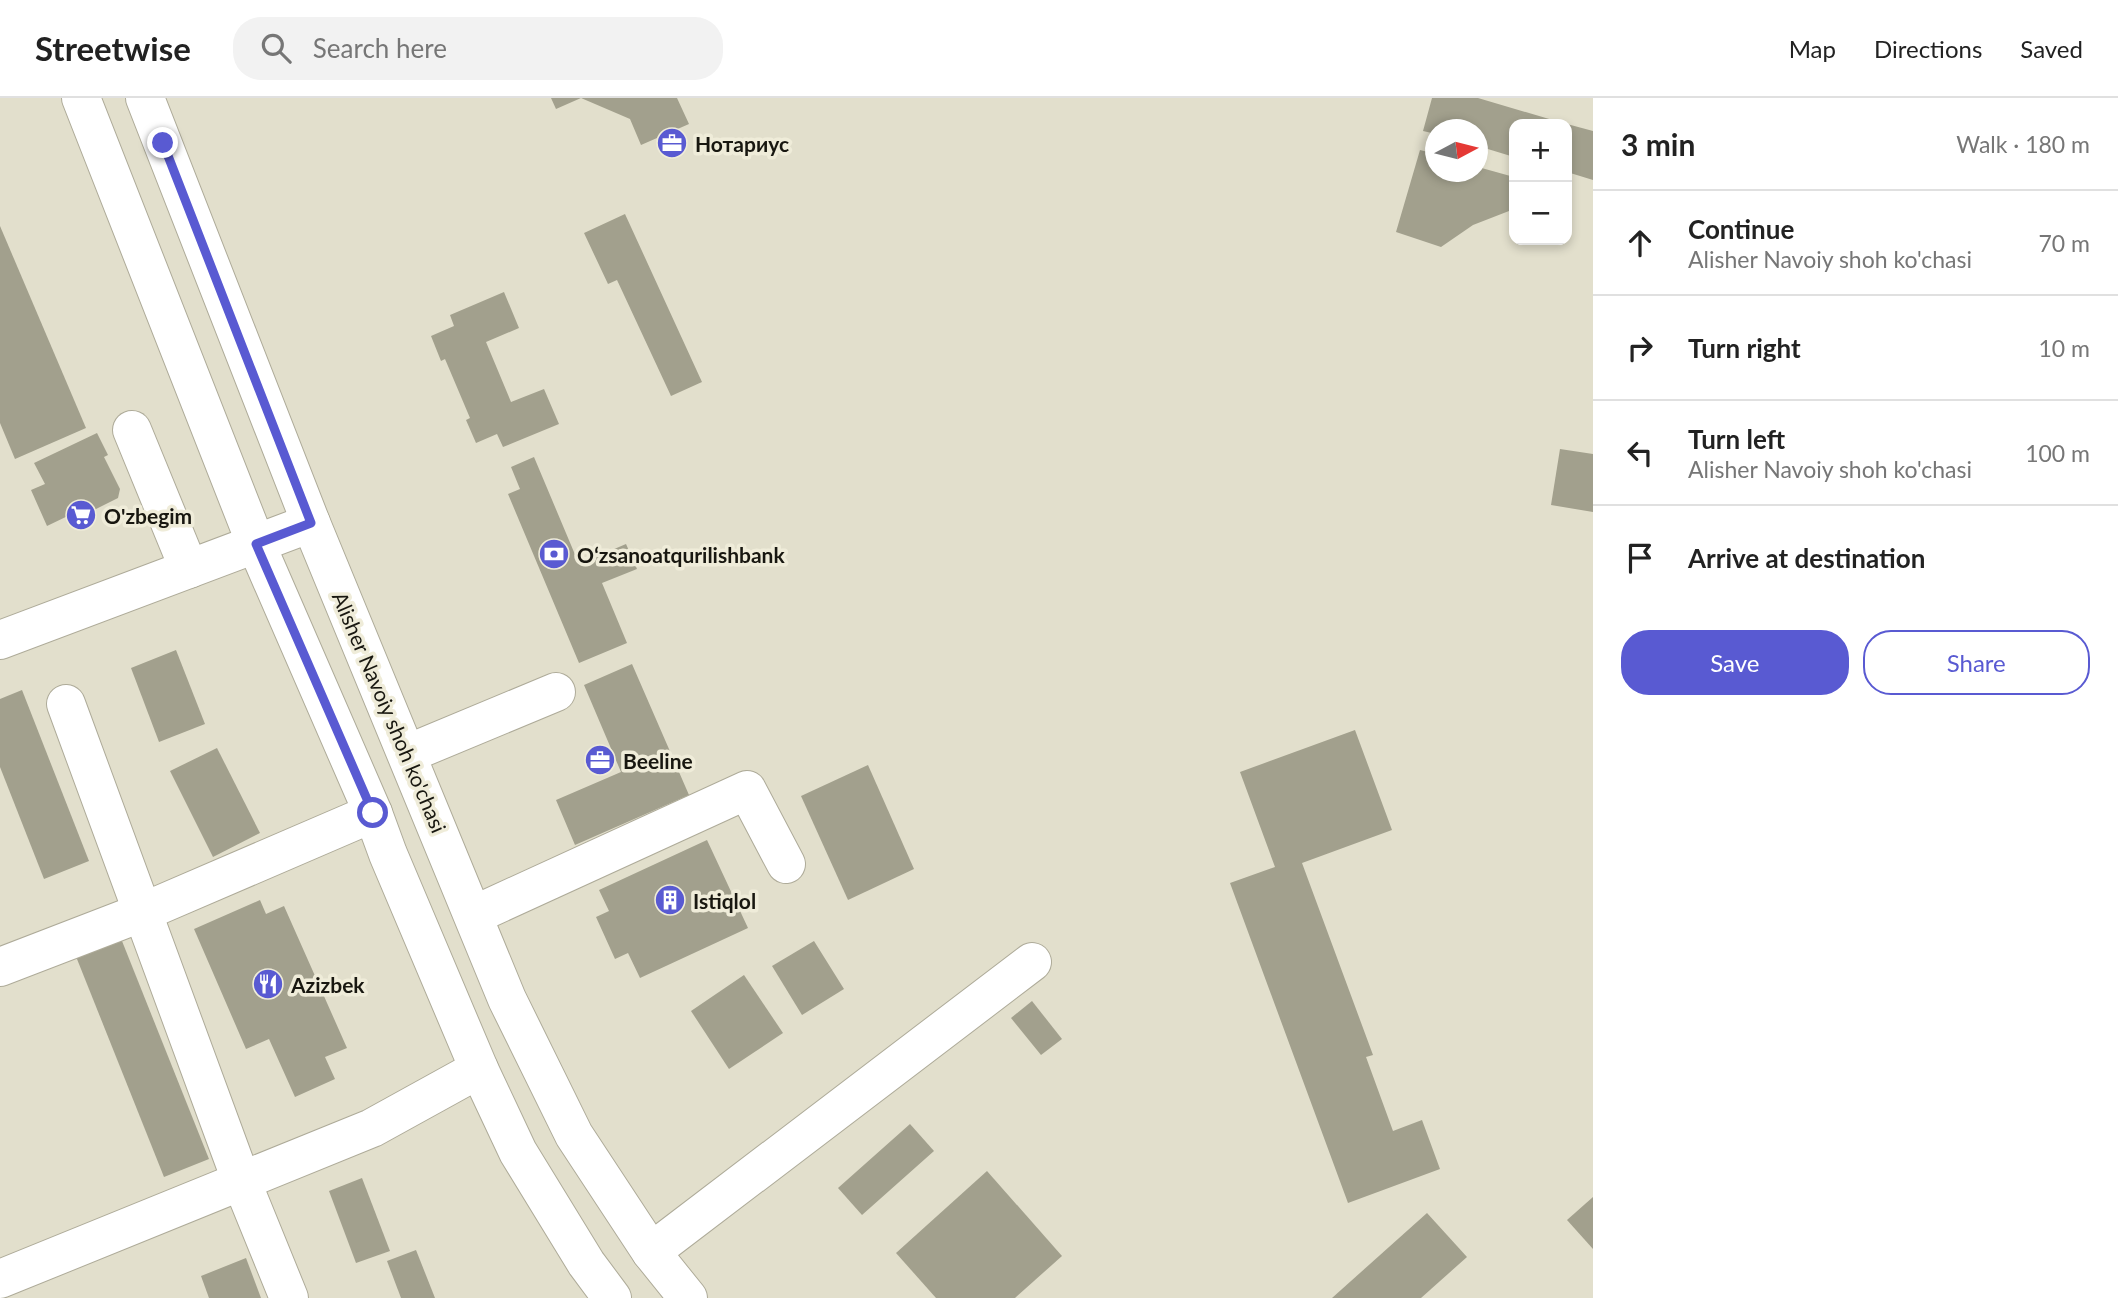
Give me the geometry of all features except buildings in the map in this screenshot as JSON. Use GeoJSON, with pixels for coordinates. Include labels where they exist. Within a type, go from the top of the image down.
{"type":"FeatureCollection","features":[{"type":"Feature","properties":{"kind":"main road"},"geometry":{"type":"LineString","coordinates":[[81,98],[256,544],[373,813],[479,1069],[518,1152],[586,1263],[612,1298]]}},
{"type":"Feature","properties":{"kind":"main road","name":"Alisher Navoiy shoh ko'chasi"},"geometry":{"type":"LineString","coordinates":[[145,98],[311,523],[507,999],[574,1135],[651,1252],[688,1298]]}},
{"type":"Feature","properties":{"kind":"main road"},"geometry":{"type":"LineString","coordinates":[[132,430],[190,569]]}},
{"type":"Feature","properties":{"kind":"main road"},"geometry":{"type":"LineString","coordinates":[[0,640],[311,523]]}},
{"type":"Feature","properties":{"kind":"main road"},"geometry":{"type":"LineString","coordinates":[[407,754],[556,692]]}},
{"type":"Feature","properties":{"kind":"main road"},"geometry":{"type":"LineString","coordinates":[[66,704],[241,1180],[289,1298]]}},
{"type":"Feature","properties":{"kind":"main road"},"geometry":{"type":"LineString","coordinates":[[474,915],[747,790],[786,864]]}},
{"type":"Feature","properties":{"kind":"main road"},"geometry":{"type":"LineString","coordinates":[[0,967],[143,912],[373,813]]}},
{"type":"Feature","properties":{"kind":"main road"},"geometry":{"type":"LineString","coordinates":[[651,1252],[1032,962]]}},
{"type":"Feature","properties":{"kind":"main road"},"geometry":{"type":"LineString","coordinates":[[0,1279],[372,1128],[479,1069]]}},
{"type":"Feature","properties":{"kind":"place","name":"Нотариус"},"geometry":{"type":"Point","coordinates":[672,143]}},
{"type":"Feature","properties":{"kind":"place","name":"O'zbegim"},"geometry":{"type":"Point","coordinates":[81,515]}},
{"type":"Feature","properties":{"kind":"place","name":"Oʻzsanoatqurilishbank"},"geometry":{"type":"Point","coordinates":[554,554]}},
{"type":"Feature","properties":{"kind":"place","name":"Beeline"},"geometry":{"type":"Point","coordinates":[600,760]}},
{"type":"Feature","properties":{"kind":"place","name":"Istiqlol"},"geometry":{"type":"Point","coordinates":[670,900]}},
{"type":"Feature","properties":{"kind":"place","name":"Azizbek"},"geometry":{"type":"Point","coordinates":[268,984]}},
{"type":"Feature","properties":{"kind":"route"},"geometry":{"type":"LineString","coordinates":[[163,143],[311,523],[256,544],[373,813]]}}]}
